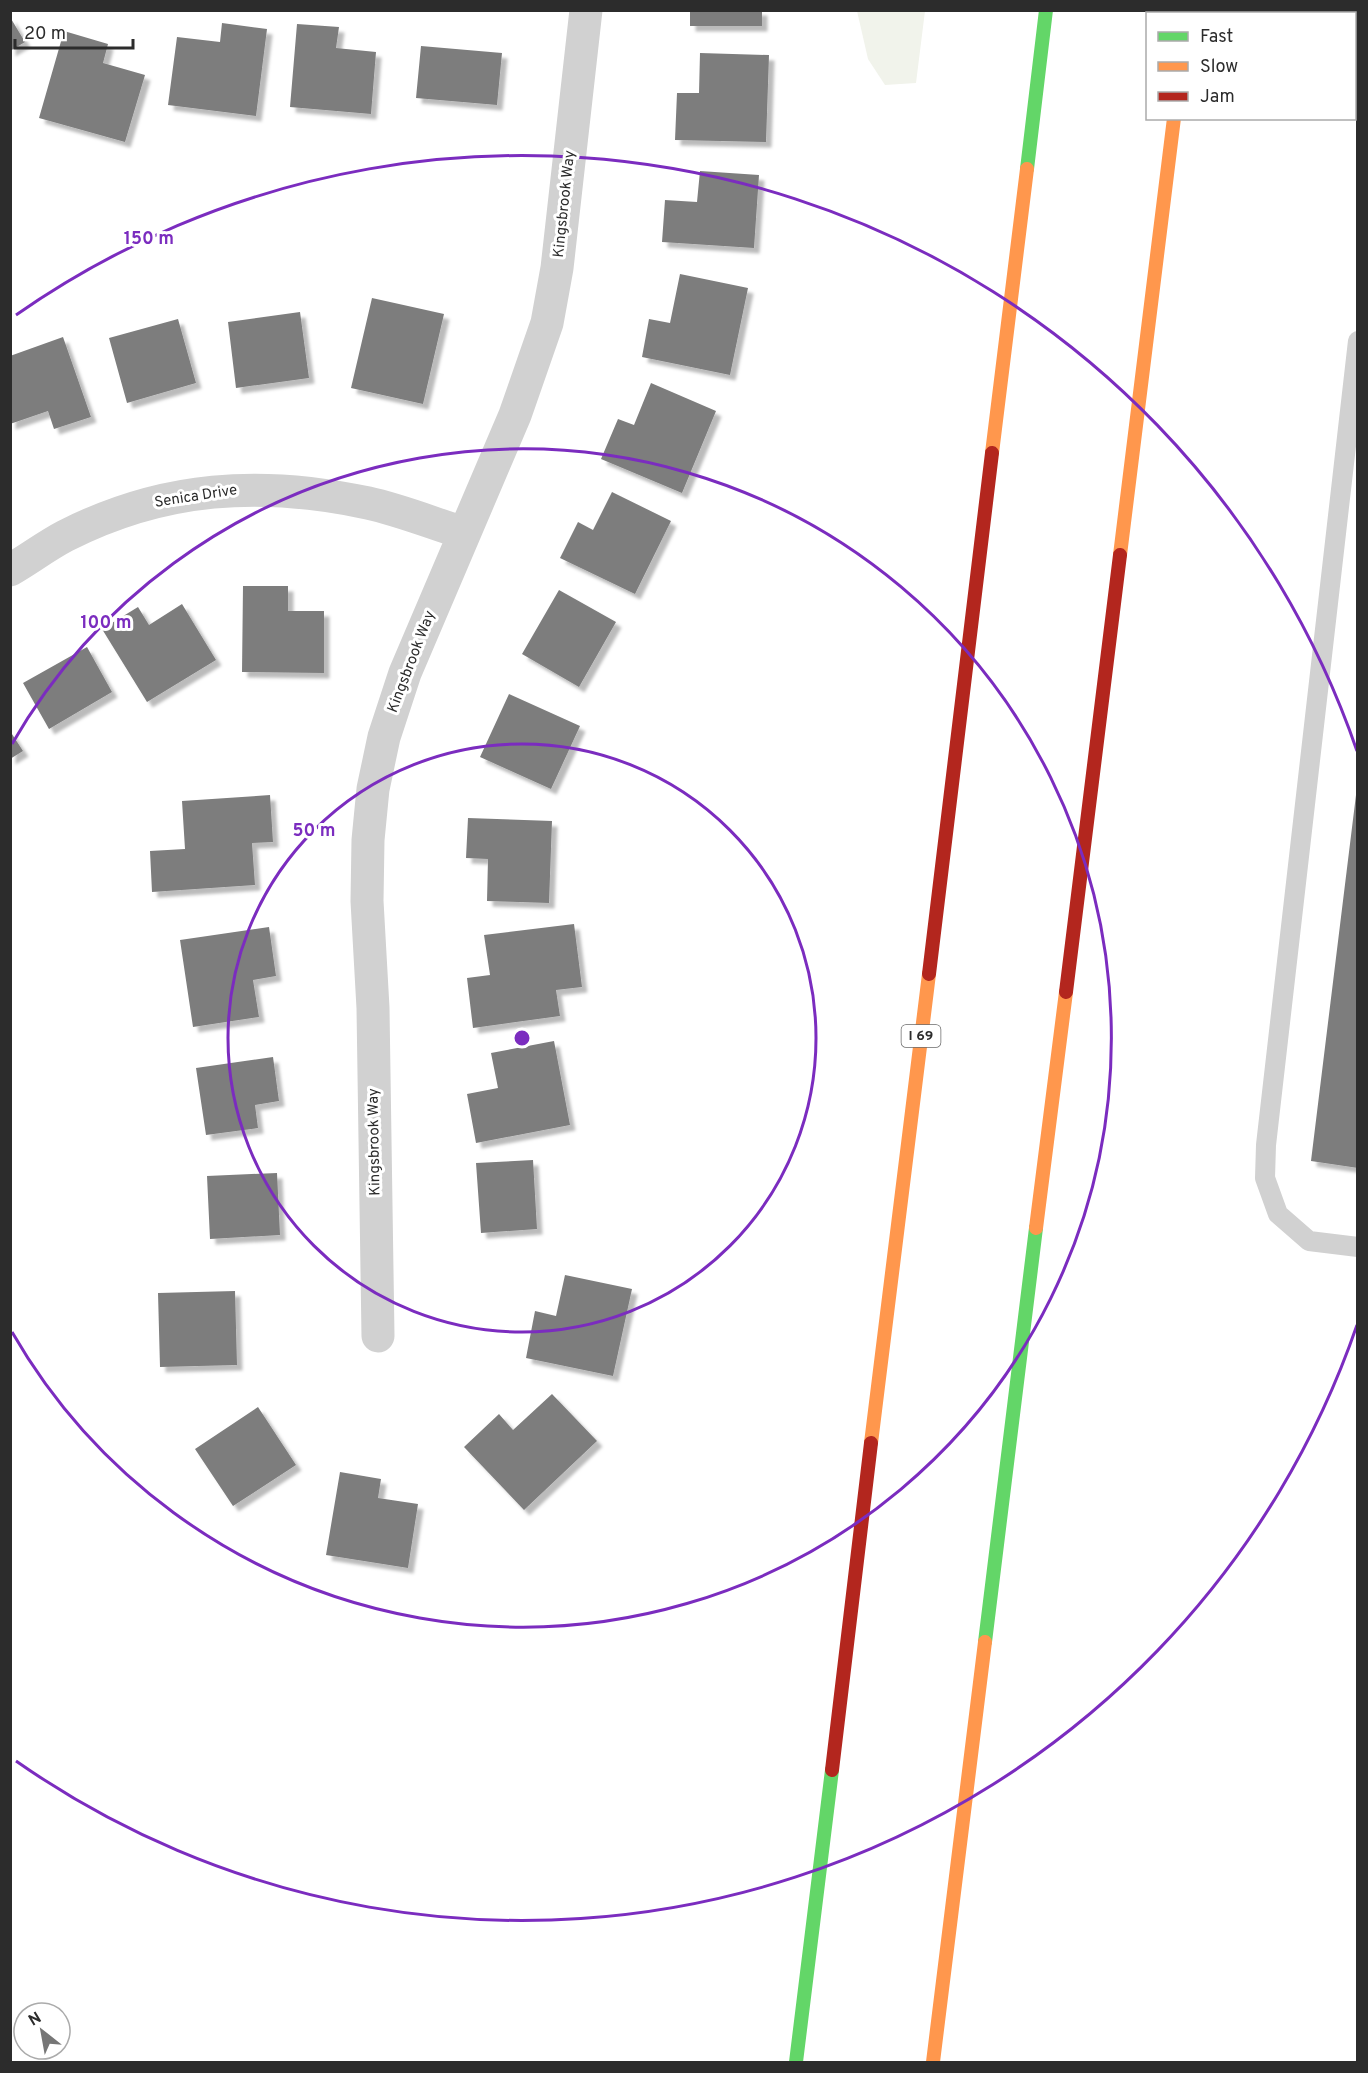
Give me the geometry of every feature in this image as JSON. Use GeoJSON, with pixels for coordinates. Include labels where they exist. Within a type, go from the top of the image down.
{"type":"FeatureCollection","features":[{"type":"Feature","properties":{"kind":"highway","name":"I 69"},"geometry":{"type":"LineString","coordinates":[[796,2062],[1046,10]]}},
{"type":"Feature","properties":{"kind":"highway"},"geometry":{"type":"LineString","coordinates":[[933,2062],[1174,120]]}},
{"type":"Feature","properties":{"kind":"street","name":"Kingsbrook Way"},"geometry":{"type":"LineString","coordinates":[[378,1336],[373,1008],[367,901],[369,830],[384,737],[405,673],[515,415],[547,323],[557,268],[586,10]]}},
{"type":"Feature","properties":{"kind":"street","name":"Senica Drive"},"geometry":{"type":"LineString","coordinates":[[10,570],[65,536],[120,512],[167,499],[227,489],[279,489],[369,503],[464,533]]}},
{"type":"Feature","properties":{"kind":"lane"},"geometry":{"type":"LineString","coordinates":[[1358,340],[1266,1145],[1265,1178],[1278,1214],[1309,1241],[1358,1247]]}},
{"type":"Feature","properties":{"kind":"shaded area"},"geometry":{"type":"Polygon","coordinates":[[[857,11],[925,11],[916,83],[885,85],[868,59],[857,11]]]}},
{"type":"Feature","properties":{"kind":"building"},"geometry":{"type":"Polygon","coordinates":[[[690,10],[762,10],[762,26],[690,26],[690,10]]]}},
{"type":"Feature","properties":{"kind":"building"},"geometry":{"type":"Polygon","coordinates":[[[10,17],[25,42],[10,51],[10,17]]]}},
{"type":"Feature","properties":{"kind":"building"},"geometry":{"type":"Polygon","coordinates":[[[222,23],[267,29],[256,116],[168,105],[177,37],[220,42],[222,23]]]}},
{"type":"Feature","properties":{"kind":"building"},"geometry":{"type":"Polygon","coordinates":[[[297,24],[339,27],[336,48],[376,52],[371,114],[290,107],[297,24]]]}},
{"type":"Feature","properties":{"kind":"building"},"geometry":{"type":"Polygon","coordinates":[[[64,31],[108,44],[103,63],[145,75],[125,142],[39,118],[64,31]]]}},
{"type":"Feature","properties":{"kind":"building"},"geometry":{"type":"Polygon","coordinates":[[[421,46],[502,53],[497,105],[416,98],[421,46]]]}},
{"type":"Feature","properties":{"kind":"building"},"geometry":{"type":"Polygon","coordinates":[[[700,53],[769,55],[766,142],[675,140],[677,93],[699,93],[700,53]]]}},
{"type":"Feature","properties":{"kind":"building"},"geometry":{"type":"Polygon","coordinates":[[[700,171],[759,175],[754,248],[662,242],[665,200],[697,202],[700,171]]]}},
{"type":"Feature","properties":{"kind":"building"},"geometry":{"type":"Polygon","coordinates":[[[680,274],[748,288],[730,375],[642,357],[649,319],[670,323],[680,274]]]}},
{"type":"Feature","properties":{"kind":"building"},"geometry":{"type":"Polygon","coordinates":[[[372,298],[444,314],[423,404],[351,388],[372,298]]]}},
{"type":"Feature","properties":{"kind":"building"},"geometry":{"type":"Polygon","coordinates":[[[300,312],[309,378],[236,388],[228,322],[300,312]]]}},
{"type":"Feature","properties":{"kind":"building"},"geometry":{"type":"Polygon","coordinates":[[[178,319],[196,383],[127,403],[109,338],[178,319]]]}},
{"type":"Feature","properties":{"kind":"building"},"geometry":{"type":"Polygon","coordinates":[[[63,337],[91,417],[54,429],[48,411],[10,424],[10,356],[63,337]]]}},
{"type":"Feature","properties":{"kind":"building"},"geometry":{"type":"Polygon","coordinates":[[[651,383],[716,411],[682,493],[601,459],[618,419],[634,425],[651,383]]]}},
{"type":"Feature","properties":{"kind":"building"},"geometry":{"type":"Polygon","coordinates":[[[612,492],[671,521],[635,594],[560,558],[578,522],[593,530],[612,492]]]}},
{"type":"Feature","properties":{"kind":"building"},"geometry":{"type":"Polygon","coordinates":[[[243,586],[288,586],[288,611],[324,611],[324,673],[242,672],[243,586]]]}},
{"type":"Feature","properties":{"kind":"building"},"geometry":{"type":"Polygon","coordinates":[[[559,590],[616,622],[579,687],[522,654],[559,590]]]}},
{"type":"Feature","properties":{"kind":"building"},"geometry":{"type":"Polygon","coordinates":[[[182,604],[216,660],[147,702],[102,629],[138,607],[149,625],[182,604]]]}},
{"type":"Feature","properties":{"kind":"building"},"geometry":{"type":"Polygon","coordinates":[[[87,647],[112,692],[49,729],[23,683],[87,647]]]}},
{"type":"Feature","properties":{"kind":"building"},"geometry":{"type":"Polygon","coordinates":[[[509,694],[580,726],[551,789],[480,757],[509,694]]]}},
{"type":"Feature","properties":{"kind":"building"},"geometry":{"type":"Polygon","coordinates":[[[10,731],[23,751],[10,759],[10,731]]]}},
{"type":"Feature","properties":{"kind":"building"},"geometry":{"type":"Polygon","coordinates":[[[270,795],[273,842],[252,843],[255,885],[152,892],[150,851],[185,849],[182,801],[270,795]]]}},
{"type":"Feature","properties":{"kind":"building"},"geometry":{"type":"Polygon","coordinates":[[[1356,795],[1358,795],[1358,1168],[1311,1161],[1356,795]]]}},
{"type":"Feature","properties":{"kind":"building"},"geometry":{"type":"Polygon","coordinates":[[[468,818],[552,821],[549,903],[487,901],[488,859],[466,858],[468,818]]]}},
{"type":"Feature","properties":{"kind":"building"},"geometry":{"type":"Polygon","coordinates":[[[574,924],[582,987],[556,990],[560,1016],[473,1028],[467,978],[490,975],[484,935],[574,924]]]}},
{"type":"Feature","properties":{"kind":"building"},"geometry":{"type":"Polygon","coordinates":[[[269,927],[276,976],[253,980],[259,1017],[193,1027],[180,940],[269,927]]]}},
{"type":"Feature","properties":{"kind":"building"},"geometry":{"type":"Polygon","coordinates":[[[554,1041],[570,1125],[476,1143],[467,1094],[498,1088],[491,1053],[554,1041]]]}},
{"type":"Feature","properties":{"kind":"building"},"geometry":{"type":"Polygon","coordinates":[[[273,1057],[279,1101],[255,1105],[258,1128],[206,1135],[196,1068],[273,1057]]]}},
{"type":"Feature","properties":{"kind":"building"},"geometry":{"type":"Polygon","coordinates":[[[533,1160],[537,1229],[481,1233],[476,1163],[533,1160]]]}},
{"type":"Feature","properties":{"kind":"building"},"geometry":{"type":"Polygon","coordinates":[[[277,1173],[280,1235],[210,1239],[207,1176],[277,1173]]]}},
{"type":"Feature","properties":{"kind":"building"},"geometry":{"type":"Polygon","coordinates":[[[565,1275],[632,1289],[613,1376],[526,1358],[535,1311],[556,1316],[565,1275]]]}},
{"type":"Feature","properties":{"kind":"building"},"geometry":{"type":"Polygon","coordinates":[[[235,1291],[237,1365],[160,1367],[158,1293],[235,1291]]]}},
{"type":"Feature","properties":{"kind":"building"},"geometry":{"type":"Polygon","coordinates":[[[552,1394],[597,1441],[524,1510],[464,1447],[499,1414],[513,1430],[552,1394]]]}},
{"type":"Feature","properties":{"kind":"building"},"geometry":{"type":"Polygon","coordinates":[[[258,1407],[296,1465],[233,1506],[195,1449],[258,1407]]]}},
{"type":"Feature","properties":{"kind":"building"},"geometry":{"type":"Polygon","coordinates":[[[340,1472],[381,1479],[378,1498],[418,1504],[408,1568],[326,1555],[340,1472]]]}},
{"type":"Feature","properties":{"kind":"traffic: fast"},"geometry":{"type":"LineString","coordinates":[[1027,169],[1046,10]]}},
{"type":"Feature","properties":{"kind":"traffic: fast"},"geometry":{"type":"LineString","coordinates":[[985,1642],[1036,1228]]}},
{"type":"Feature","properties":{"kind":"traffic: fast"},"geometry":{"type":"LineString","coordinates":[[796,2062],[832,1770]]}},
{"type":"Feature","properties":{"kind":"traffic: slow"},"geometry":{"type":"LineString","coordinates":[[1120,555],[1174,120]]}},
{"type":"Feature","properties":{"kind":"traffic: slow"},"geometry":{"type":"LineString","coordinates":[[992,453],[1027,169]]}},
{"type":"Feature","properties":{"kind":"traffic: slow"},"geometry":{"type":"LineString","coordinates":[[871,1443],[929,974]]}},
{"type":"Feature","properties":{"kind":"traffic: slow"},"geometry":{"type":"LineString","coordinates":[[1036,1228],[1066,992]]}},
{"type":"Feature","properties":{"kind":"traffic: slow"},"geometry":{"type":"LineString","coordinates":[[933,2062],[985,1642]]}},
{"type":"Feature","properties":{"kind":"traffic: jam"},"geometry":{"type":"LineString","coordinates":[[929,974],[992,453]]}},
{"type":"Feature","properties":{"kind":"traffic: jam"},"geometry":{"type":"LineString","coordinates":[[1066,992],[1120,555]]}},
{"type":"Feature","properties":{"kind":"traffic: jam"},"geometry":{"type":"LineString","coordinates":[[832,1770],[871,1443]]}}]}
